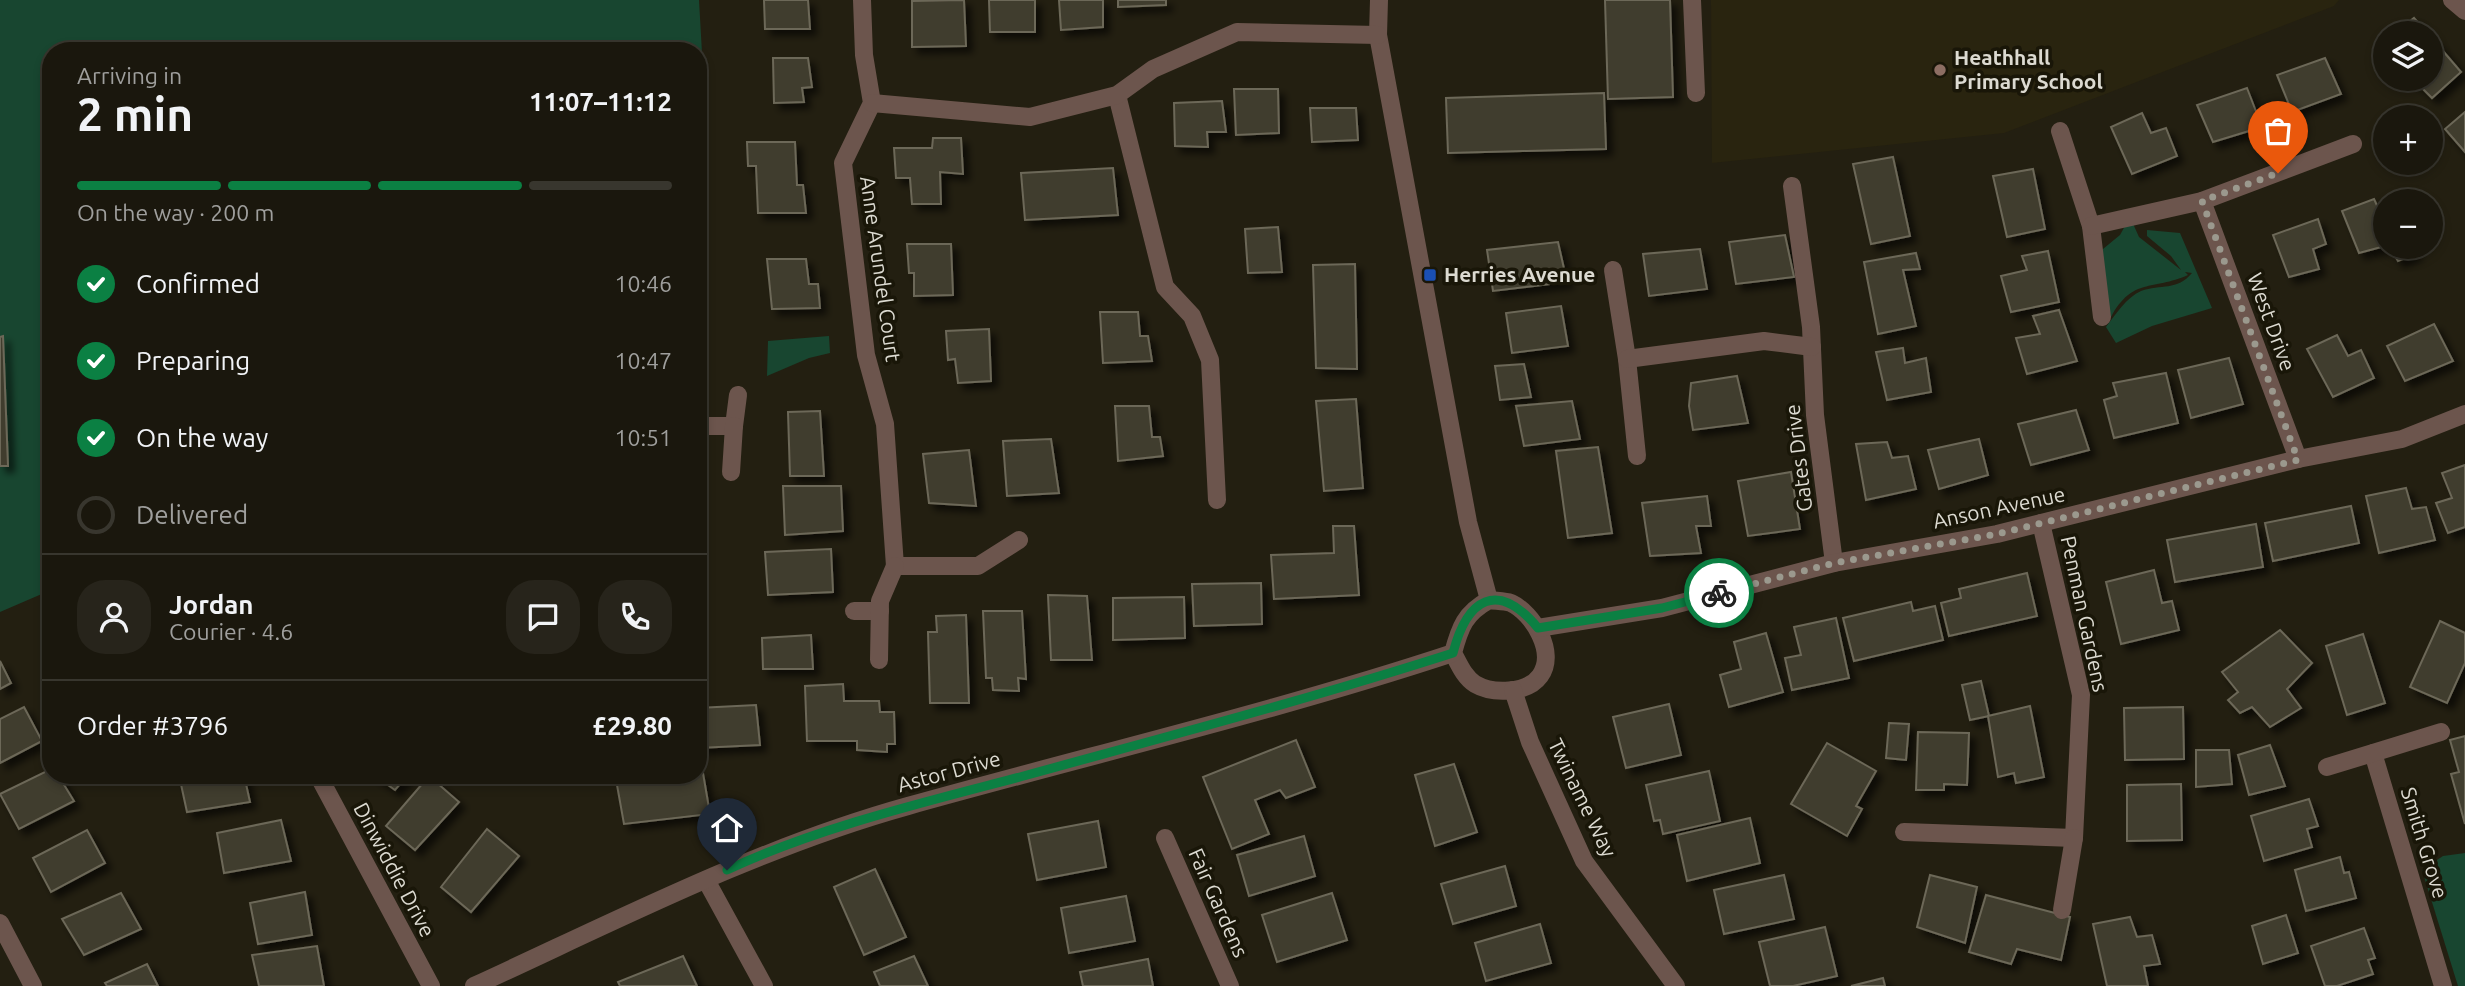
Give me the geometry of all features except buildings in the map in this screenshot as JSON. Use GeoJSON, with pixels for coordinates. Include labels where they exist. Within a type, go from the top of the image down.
{"type":"FeatureCollection","features":[{"type":"Feature","properties":{"kind":"street"},"geometry":{"type":"LineString","coordinates":[[862,0],[864,55],[872,103],[1030,117],[1117,95],[1153,69],[1237,32],[1378,35]]}},
{"type":"Feature","properties":{"kind":"street"},"geometry":{"type":"LineString","coordinates":[[1379,0],[1378,35],[1468,522],[1489,600]]}},
{"type":"Feature","properties":{"kind":"street"},"geometry":{"type":"LineString","coordinates":[[1692,0],[1696,93]]}},
{"type":"Feature","properties":{"kind":"street"},"geometry":{"type":"LineString","coordinates":[[2452,0],[2465,11]]}},
{"type":"Feature","properties":{"kind":"street"},"geometry":{"type":"LineString","coordinates":[[1117,95],[1165,287],[1192,316],[1210,360],[1217,500]]}},
{"type":"Feature","properties":{"kind":"street","name":"Anne Arundel Court"},"geometry":{"type":"LineString","coordinates":[[872,103],[843,163],[866,355],[885,424],[895,566]]}},
{"type":"Feature","properties":{"kind":"street"},"geometry":{"type":"LineString","coordinates":[[2060,131],[2091,226],[2102,317]]}},
{"type":"Feature","properties":{"kind":"street"},"geometry":{"type":"LineString","coordinates":[[2091,226],[2202,201],[2353,144]]}},
{"type":"Feature","properties":{"kind":"street","name":"Gates Drive"},"geometry":{"type":"LineString","coordinates":[[1792,186],[1812,347],[1815,415],[1834,563]]}},
{"type":"Feature","properties":{"kind":"street","name":"West Drive"},"geometry":{"type":"LineString","coordinates":[[2202,201],[2298,460]]}},
{"type":"Feature","properties":{"kind":"street"},"geometry":{"type":"LineString","coordinates":[[1613,270],[1627,359],[1637,456]]}},
{"type":"Feature","properties":{"kind":"street"},"geometry":{"type":"LineString","coordinates":[[1627,359],[1763,341],[1812,347]]}},
{"type":"Feature","properties":{"kind":"street"},"geometry":{"type":"LineString","coordinates":[[732,472],[738,395]]}},
{"type":"Feature","properties":{"kind":"street","name":"Anson Avenue"},"geometry":{"type":"LineString","coordinates":[[1538,628],[1662,608],[1834,563],[2041,523],[2298,460],[2402,439],[2465,414]]}},
{"type":"Feature","properties":{"kind":"street"},"geometry":{"type":"LineString","coordinates":[[707,426],[734,426]]}},
{"type":"Feature","properties":{"kind":"street","name":"Penman Gardens"},"geometry":{"type":"LineString","coordinates":[[2041,523],[2081,695],[2074,838],[2062,910]]}},
{"type":"Feature","properties":{"kind":"street"},"geometry":{"type":"LineString","coordinates":[[879,660],[880,601],[895,566],[978,566],[1019,540]]}},
{"type":"Feature","properties":{"kind":"street"},"geometry":{"type":"LineString","coordinates":[[1489,600],[1510,603],[1538,628],[1545,663],[1540,676],[1530,684],[1513,690],[1494,691],[1474,683],[1463,672],[1453,653],[1462,623],[1472,609],[1489,600]]}},
{"type":"Feature","properties":{"kind":"street"},"geometry":{"type":"LineString","coordinates":[[854,611],[880,611]]}},
{"type":"Feature","properties":{"kind":"street","name":"Astor Drive"},"geometry":{"type":"LineString","coordinates":[[474,986],[748,860],[909,806],[1369,681],[1453,653]]}},
{"type":"Feature","properties":{"kind":"street","name":"Twiname Way"},"geometry":{"type":"LineString","coordinates":[[1513,690],[1530,742],[1584,861],[1676,986]]}},
{"type":"Feature","properties":{"kind":"street"},"geometry":{"type":"LineString","coordinates":[[2327,767],[2441,732]]}},
{"type":"Feature","properties":{"kind":"street","name":"Smith Grove"},"geometry":{"type":"LineString","coordinates":[[2373,753],[2443,986]]}},
{"type":"Feature","properties":{"kind":"street","name":"Dinwiddie Drive"},"geometry":{"type":"LineString","coordinates":[[323,784],[431,986]]}},
{"type":"Feature","properties":{"kind":"street"},"geometry":{"type":"LineString","coordinates":[[1904,832],[2074,838]]}},
{"type":"Feature","properties":{"kind":"street","name":"Fair Gardens"},"geometry":{"type":"LineString","coordinates":[[1165,838],[1230,986]]}},
{"type":"Feature","properties":{"kind":"street"},"geometry":{"type":"LineString","coordinates":[[706,880],[764,986]]}},
{"type":"Feature","properties":{"kind":"street"},"geometry":{"type":"LineString","coordinates":[[0,923],[33,986]]}},
{"type":"Feature","properties":{"kind":"shaded area","name":"Heathhall Primary School"},"geometry":{"type":"Polygon","coordinates":[[[1711,0],[2339,0],[2334,6],[2004,133],[1712,163],[1711,0]]]}},
{"type":"Feature","properties":{"kind":"green space"},"geometry":{"type":"Polygon","coordinates":[[[0,0],[699,0],[701,42],[42,42],[42,594],[0,612],[0,0]]]}},
{"type":"Feature","properties":{"kind":"green space"},"geometry":{"type":"Polygon","coordinates":[[[2130,217],[2139,237],[2181,270],[2171,256],[2147,236],[2147,230],[2180,233],[2212,308],[2152,326],[2116,343],[2106,327],[2131,297],[2141,291],[2181,282],[2192,273],[2185,272],[2188,275],[2136,290],[2119,304],[2111,317],[2102,280],[2103,249],[2120,235],[2130,217]]]}},
{"type":"Feature","properties":{"kind":"green space"},"geometry":{"type":"Polygon","coordinates":[[[829,336],[830,353],[809,358],[767,376],[768,341],[829,336]]]}},
{"type":"Feature","properties":{"kind":"green space"},"geometry":{"type":"Polygon","coordinates":[[[2465,853],[2465,986],[2458,986],[2422,870],[2443,856],[2465,853]]]}},
{"type":"Feature","properties":{"kind":"way so far"},"geometry":{"type":"LineString","coordinates":[[1719,593],[1834,563],[1997,534],[2298,460],[2202,201],[2278,173]]}},
{"type":"Feature","properties":{"kind":"place","name":"Heathhall Primary School"},"geometry":{"type":"Point","coordinates":[1940,70]}},
{"type":"Feature","properties":{"kind":"place","name":"Herries Avenue"},"geometry":{"type":"Point","coordinates":[1430,275]}},
{"type":"Feature","properties":{"kind":"route"},"geometry":{"type":"LineString","coordinates":[[727,870],[748,860],[909,806],[1369,681],[1453,653],[1462,623],[1472,609],[1489,600],[1510,603],[1538,628],[1662,608],[1719,593]]}}]}
